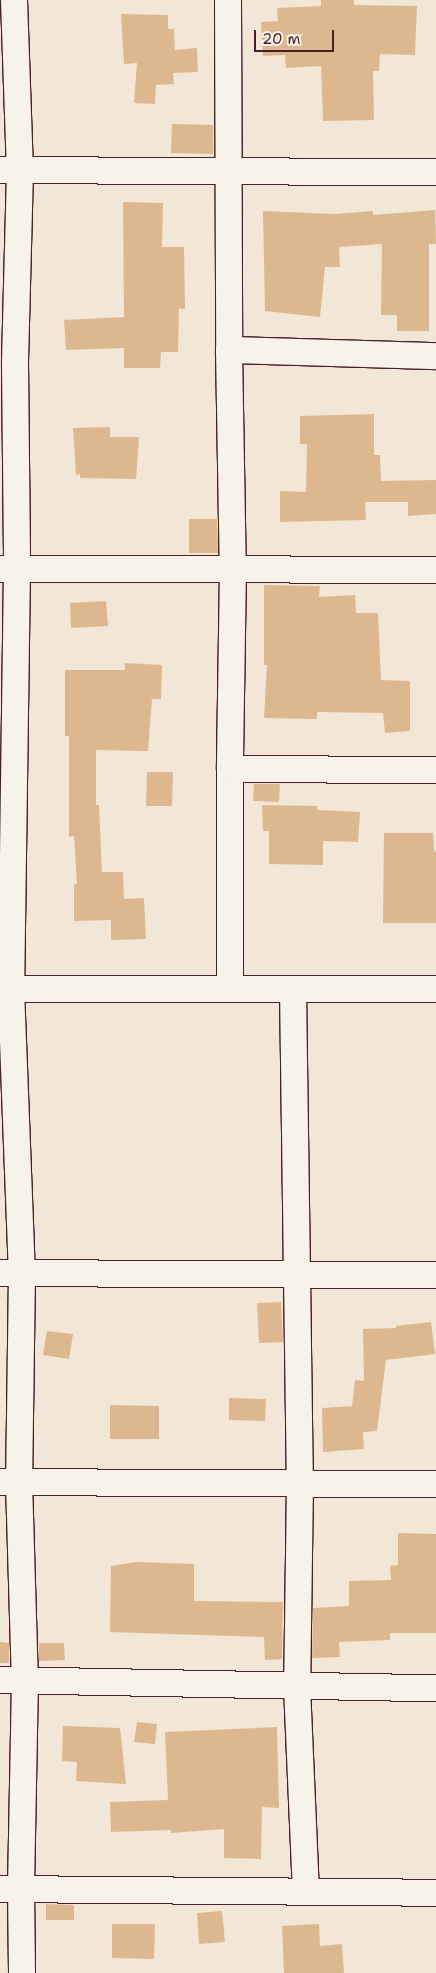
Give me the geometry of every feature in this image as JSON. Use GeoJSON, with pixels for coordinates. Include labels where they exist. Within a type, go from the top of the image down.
{"type":"FeatureCollection","features":[{"type":"Feature","properties":{"kind":"street"},"geometry":{"type":"LineString","coordinates":[[14,0],[8,364],[9,569],[6,989],[11,1273],[9,1482],[12,1680],[10,1889],[22,1973]]}},
{"type":"Feature","properties":{"kind":"street"},"geometry":{"type":"LineString","coordinates":[[228,0],[229,350],[233,569],[230,769],[230,990]]}},
{"type":"Feature","properties":{"kind":"street"},"geometry":{"type":"LineString","coordinates":[[10,170],[436,172]]}},
{"type":"Feature","properties":{"kind":"street"},"geometry":{"type":"LineString","coordinates":[[229,350],[436,356]]}},
{"type":"Feature","properties":{"kind":"street"},"geometry":{"type":"LineString","coordinates":[[9,569],[436,570]]}},
{"type":"Feature","properties":{"kind":"street"},"geometry":{"type":"LineString","coordinates":[[230,769],[436,770]]}},
{"type":"Feature","properties":{"kind":"street"},"geometry":{"type":"LineString","coordinates":[[6,989],[436,989]]}},
{"type":"Feature","properties":{"kind":"street"},"geometry":{"type":"LineString","coordinates":[[293,989],[299,1275],[300,1483],[297,1687],[306,1892]]}},
{"type":"Feature","properties":{"kind":"street"},"geometry":{"type":"LineString","coordinates":[[11,1273],[436,1275]]}},
{"type":"Feature","properties":{"kind":"street"},"geometry":{"type":"LineString","coordinates":[[9,1482],[436,1484]]}},
{"type":"Feature","properties":{"kind":"street"},"geometry":{"type":"LineString","coordinates":[[12,1680],[297,1687],[436,1688]]}},
{"type":"Feature","properties":{"kind":"street"},"geometry":{"type":"LineString","coordinates":[[10,1889],[436,1893]]}},
{"type":"Feature","properties":{"kind":"building"},"geometry":{"type":"Polygon","coordinates":[[[321,0],[354,0],[354,5],[417,6],[415,55],[380,54],[379,71],[373,71],[374,120],[323,121],[321,66],[286,68],[285,55],[263,56],[261,22],[278,21],[277,8],[321,6],[321,0]]]}},
{"type":"Feature","properties":{"kind":"building"},"geometry":{"type":"Polygon","coordinates":[[[121,14],[168,15],[168,29],[174,29],[175,50],[197,48],[198,72],[173,73],[174,84],[156,85],[155,104],[134,103],[137,63],[124,64],[121,14]]]}},
{"type":"Feature","properties":{"kind":"building"},"geometry":{"type":"Polygon","coordinates":[[[172,124],[213,125],[213,154],[171,153],[172,124]]]}},
{"type":"Feature","properties":{"kind":"building"},"geometry":{"type":"Polygon","coordinates":[[[123,202],[163,203],[162,247],[184,247],[185,309],[179,308],[178,352],[161,352],[160,368],[124,368],[124,348],[66,350],[64,320],[124,317],[123,202]]]}},
{"type":"Feature","properties":{"kind":"building"},"geometry":{"type":"Polygon","coordinates":[[[435,210],[436,244],[429,244],[429,331],[397,331],[397,315],[381,315],[382,244],[339,247],[340,267],[325,267],[320,317],[265,311],[263,211],[335,214],[373,211],[373,215],[435,210]]]}},
{"type":"Feature","properties":{"kind":"building"},"geometry":{"type":"Polygon","coordinates":[[[374,414],[374,455],[380,455],[381,481],[436,480],[436,514],[408,516],[408,502],[365,502],[366,520],[280,522],[280,491],[306,492],[307,444],[300,444],[300,416],[374,414]]]}},
{"type":"Feature","properties":{"kind":"building"},"geometry":{"type":"Polygon","coordinates":[[[110,427],[110,437],[139,437],[136,479],[80,478],[80,474],[76,475],[73,428],[110,427]]]}},
{"type":"Feature","properties":{"kind":"building"},"geometry":{"type":"Polygon","coordinates":[[[189,519],[217,519],[218,553],[189,553],[189,519]]]}},
{"type":"Feature","properties":{"kind":"building"},"geometry":{"type":"Polygon","coordinates":[[[264,585],[320,586],[319,597],[355,595],[356,613],[378,613],[381,680],[410,681],[410,731],[385,733],[383,713],[317,712],[317,719],[264,718],[267,665],[264,665],[264,585]]]}},
{"type":"Feature","properties":{"kind":"building"},"geometry":{"type":"Polygon","coordinates":[[[106,601],[108,626],[71,628],[70,603],[106,601]]]}},
{"type":"Feature","properties":{"kind":"building"},"geometry":{"type":"Polygon","coordinates":[[[125,663],[162,665],[161,699],[152,699],[148,751],[96,750],[96,805],[99,805],[102,872],[123,872],[124,899],[144,898],[146,939],[111,940],[111,920],[74,921],[74,884],[77,884],[74,836],[69,837],[69,736],[65,736],[65,670],[125,670],[125,663]]]}},
{"type":"Feature","properties":{"kind":"building"},"geometry":{"type":"Polygon","coordinates":[[[147,772],[173,772],[172,806],[146,806],[147,772]]]}},
{"type":"Feature","properties":{"kind":"building"},"geometry":{"type":"Polygon","coordinates":[[[254,784],[280,784],[279,802],[253,801],[254,784]]]}},
{"type":"Feature","properties":{"kind":"building"},"geometry":{"type":"Polygon","coordinates":[[[262,805],[317,806],[317,810],[360,812],[358,842],[323,841],[323,865],[269,864],[269,831],[263,831],[262,805]]]}},
{"type":"Feature","properties":{"kind":"building"},"geometry":{"type":"Polygon","coordinates":[[[384,833],[433,833],[434,851],[436,851],[436,923],[383,923],[384,833]]]}},
{"type":"Feature","properties":{"kind":"building"},"geometry":{"type":"Polygon","coordinates":[[[281,1302],[283,1342],[259,1343],[257,1303],[281,1302]]]}},
{"type":"Feature","properties":{"kind":"building"},"geometry":{"type":"Polygon","coordinates":[[[431,1322],[435,1354],[386,1360],[377,1431],[363,1432],[364,1449],[323,1452],[322,1408],[352,1406],[355,1380],[364,1381],[363,1329],[396,1328],[396,1326],[431,1322]]]}},
{"type":"Feature","properties":{"kind":"building"},"geometry":{"type":"Polygon","coordinates":[[[47,1331],[73,1334],[69,1359],[43,1355],[47,1331]]]}},
{"type":"Feature","properties":{"kind":"building"},"geometry":{"type":"Polygon","coordinates":[[[229,1398],[266,1399],[265,1421],[229,1420],[229,1398]]]}},
{"type":"Feature","properties":{"kind":"building"},"geometry":{"type":"Polygon","coordinates":[[[110,1405],[159,1406],[159,1439],[110,1439],[110,1405]]]}},
{"type":"Feature","properties":{"kind":"building"},"geometry":{"type":"Polygon","coordinates":[[[398,1533],[436,1534],[436,1633],[390,1633],[390,1640],[339,1642],[340,1657],[312,1658],[313,1608],[349,1606],[349,1581],[391,1580],[390,1566],[398,1565],[398,1533]]]}},
{"type":"Feature","properties":{"kind":"building"},"geometry":{"type":"Polygon","coordinates":[[[136,1562],[194,1564],[194,1601],[283,1602],[282,1659],[265,1660],[264,1637],[110,1632],[111,1566],[136,1562]]]}},
{"type":"Feature","properties":{"kind":"building"},"geometry":{"type":"Polygon","coordinates":[[[0,1642],[9,1643],[9,1663],[0,1663],[0,1642]]]}},
{"type":"Feature","properties":{"kind":"building"},"geometry":{"type":"Polygon","coordinates":[[[39,1643],[64,1643],[65,1660],[39,1661],[39,1643]]]}},
{"type":"Feature","properties":{"kind":"building"},"geometry":{"type":"Polygon","coordinates":[[[137,1722],[157,1724],[155,1744],[134,1742],[137,1722]]]}},
{"type":"Feature","properties":{"kind":"building"},"geometry":{"type":"Polygon","coordinates":[[[63,1726],[120,1728],[126,1784],[76,1781],[77,1762],[62,1761],[63,1726]]]}},
{"type":"Feature","properties":{"kind":"building"},"geometry":{"type":"Polygon","coordinates":[[[277,1727],[279,1808],[262,1807],[261,1859],[224,1858],[224,1829],[171,1833],[171,1830],[111,1832],[110,1802],[168,1800],[165,1732],[277,1727]]]}},
{"type":"Feature","properties":{"kind":"building"},"geometry":{"type":"Polygon","coordinates":[[[46,1904],[74,1905],[74,1920],[46,1920],[46,1904]]]}},
{"type":"Feature","properties":{"kind":"building"},"geometry":{"type":"Polygon","coordinates":[[[222,1911],[225,1942],[199,1944],[197,1913],[222,1911]]]}},
{"type":"Feature","properties":{"kind":"building"},"geometry":{"type":"Polygon","coordinates":[[[112,1924],[155,1924],[154,1959],[112,1958],[112,1924]]]}},
{"type":"Feature","properties":{"kind":"building"},"geometry":{"type":"Polygon","coordinates":[[[319,1924],[320,1946],[342,1944],[344,1973],[284,1973],[282,1926],[319,1924]]]}}]}
